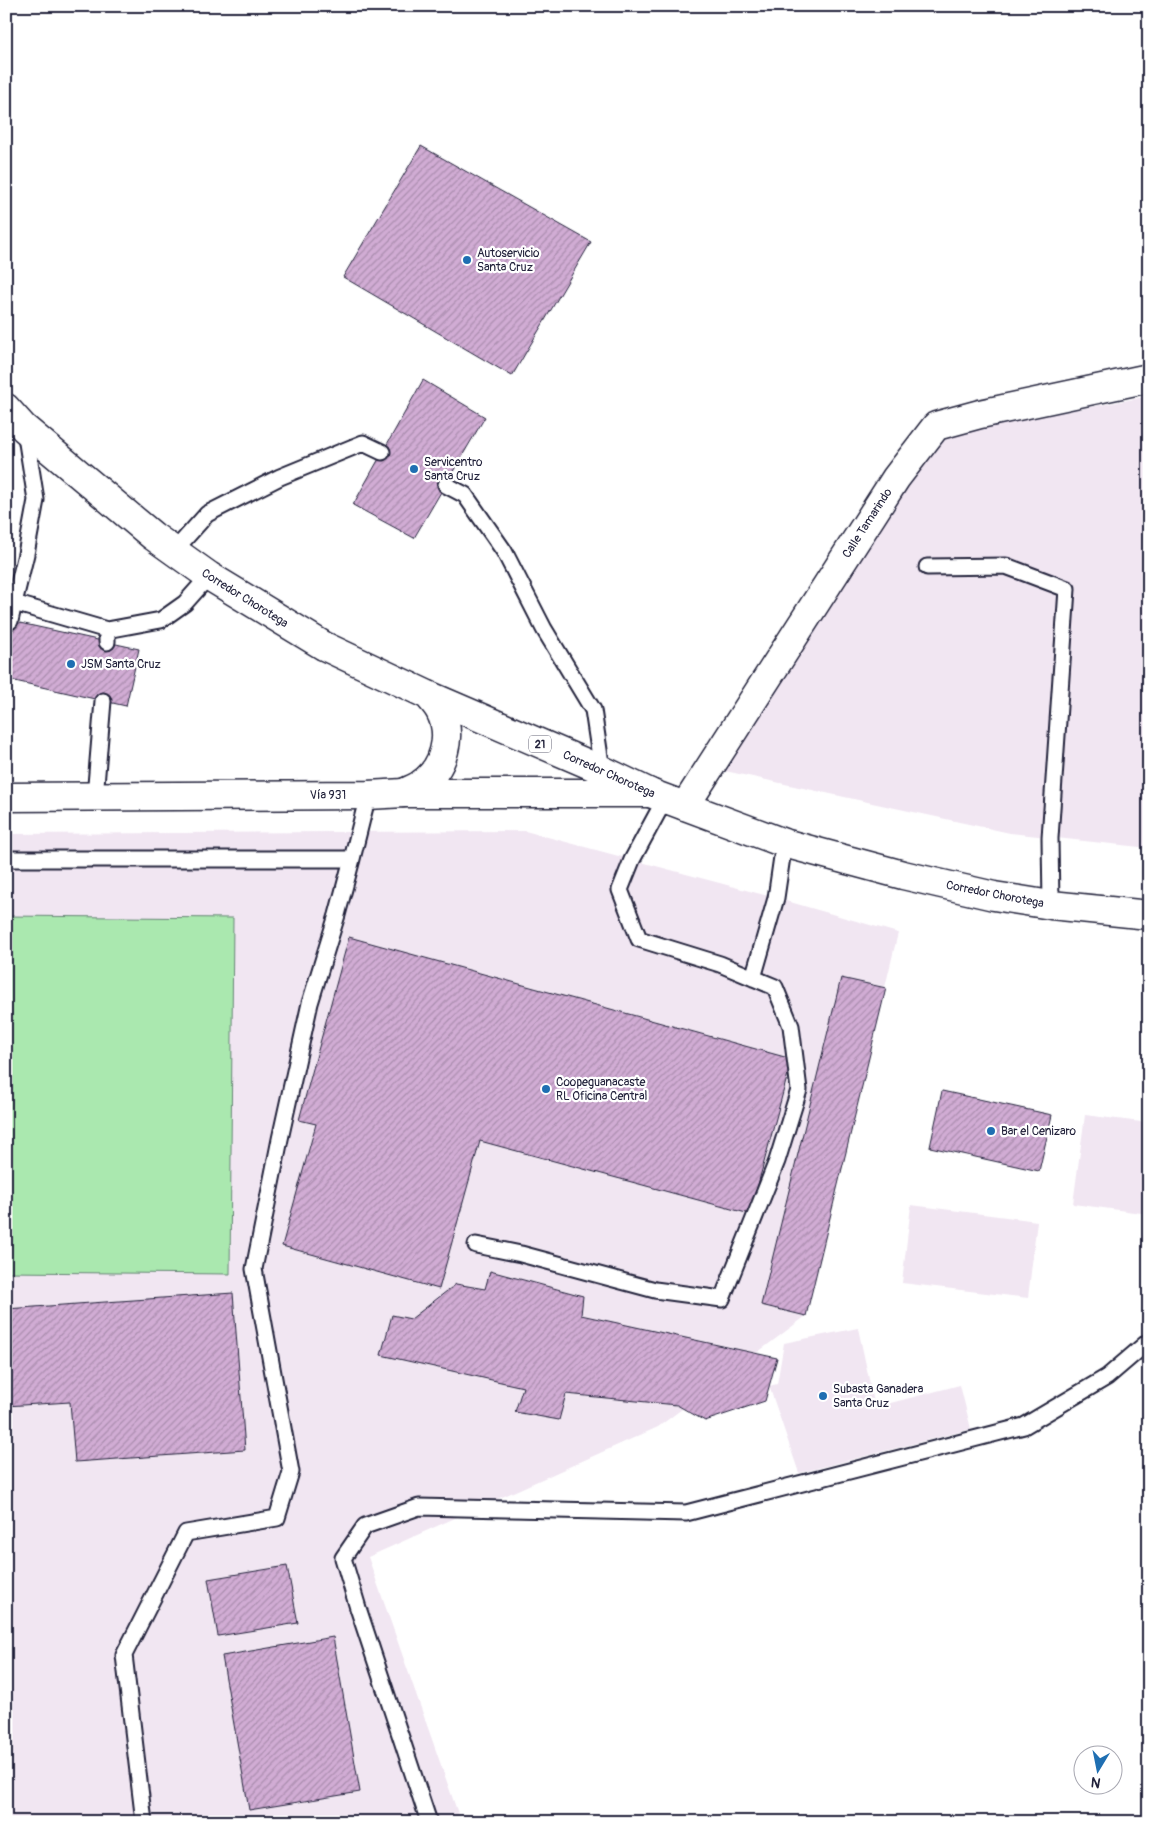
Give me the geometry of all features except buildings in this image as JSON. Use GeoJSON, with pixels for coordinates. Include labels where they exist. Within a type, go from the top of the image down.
{"type":"FeatureCollection","features":[{"type":"Feature","properties":{"kind":"main road","name":"Calle Tamarindo"},"geometry":{"type":"LineString","coordinates":[[666,799],[896,478],[936,426],[980,414],[1149,378]]}},
{"type":"Feature","properties":{"kind":"main road","name":"Corredor Chorotega"},"geometry":{"type":"LineString","coordinates":[[6,408],[24,428],[154,536],[209,576],[324,646],[428,695],[666,799],[784,843],[902,875],[994,896],[1051,905],[1149,915]]}},
{"type":"Feature","properties":{"kind":"main road"},"geometry":{"type":"LineString","coordinates":[[404,793],[422,784],[436,769],[444,751],[446,731],[440,712],[428,695]]}},
{"type":"Feature","properties":{"kind":"main road","name":"Vía 931"},"geometry":{"type":"LineString","coordinates":[[6,797],[368,795],[404,793],[666,799]]}},
{"type":"Feature","properties":{"kind":"lane"},"geometry":{"type":"LineString","coordinates":[[10,621],[26,554],[36,500],[24,428]]}},
{"type":"Feature","properties":{"kind":"lane"},"geometry":{"type":"LineString","coordinates":[[174,551],[207,514],[280,477],[362,443],[382,452]]}},
{"type":"Feature","properties":{"kind":"lane"},"geometry":{"type":"LineString","coordinates":[[446,485],[465,494],[504,551],[544,630],[592,710],[602,770]]}},
{"type":"Feature","properties":{"kind":"lane"},"geometry":{"type":"LineString","coordinates":[[927,567],[1006,566],[1066,589],[1050,838],[1051,905]]}},
{"type":"Feature","properties":{"kind":"lane"},"geometry":{"type":"LineString","coordinates":[[14,603],[107,636],[161,620],[185,603],[209,576]]}},
{"type":"Feature","properties":{"kind":"lane"},"geometry":{"type":"LineString","coordinates":[[95,797],[103,701]]}},
{"type":"Feature","properties":{"kind":"lane"},"geometry":{"type":"LineString","coordinates":[[144,1822],[124,1655],[186,1532],[277,1518],[291,1472],[254,1269],[310,1003],[337,915],[368,795]]}},
{"type":"Feature","properties":{"kind":"lane"},"geometry":{"type":"LineString","coordinates":[[476,1245],[521,1254],[655,1290],[722,1298],[776,1161],[799,1090],[791,1026],[775,987],[720,964],[639,939],[620,890],[632,860],[666,799]]}},
{"type":"Feature","properties":{"kind":"lane"},"geometry":{"type":"LineString","coordinates":[[753,978],[776,898],[784,843]]}},
{"type":"Feature","properties":{"kind":"lane"},"geometry":{"type":"LineString","coordinates":[[6,860],[352,859]]}},
{"type":"Feature","properties":{"kind":"lane"},"geometry":{"type":"LineString","coordinates":[[429,1822],[343,1558],[365,1526],[418,1507],[686,1513],[1024,1426],[1107,1377],[1149,1341]]}},
{"type":"Feature","properties":{"kind":"shaded area"},"geometry":{"type":"Polygon","coordinates":[[[1149,396],[1149,848],[1010,833],[716,769],[935,436],[1149,396]]]}},
{"type":"Feature","properties":{"kind":"shaded area"},"geometry":{"type":"Polygon","coordinates":[[[525,831],[776,898],[898,933],[806,1316],[658,1427],[368,1557],[461,1822],[6,1822],[6,834],[525,831]]]}},
{"type":"Feature","properties":{"kind":"shaded area"},"geometry":{"type":"Polygon","coordinates":[[[1085,1115],[1149,1123],[1149,1214],[1073,1204],[1085,1115]]]}},
{"type":"Feature","properties":{"kind":"shaded area"},"geometry":{"type":"Polygon","coordinates":[[[911,1205],[1037,1221],[1028,1298],[902,1283],[911,1205]]]}},
{"type":"Feature","properties":{"kind":"shaded area","name":"Subasta Ganadera Santa Cruz"},"geometry":{"type":"Polygon","coordinates":[[[858,1328],[875,1407],[960,1385],[971,1429],[799,1473],[769,1386],[777,1384],[784,1343],[858,1328]]]}},
{"type":"Feature","properties":{"kind":"green space"},"geometry":{"type":"Polygon","coordinates":[[[6,916],[233,918],[230,1274],[6,1272],[6,916]]]}},
{"type":"Feature","properties":{"kind":"place","name":"Autoservicio Santa Cruz"},"geometry":{"type":"Point","coordinates":[467,260]}},
{"type":"Feature","properties":{"kind":"place","name":"Servicentro Santa Cruz"},"geometry":{"type":"Point","coordinates":[414,469]}},
{"type":"Feature","properties":{"kind":"place","name":"JSM Santa Cruz"},"geometry":{"type":"Point","coordinates":[71,664]}},
{"type":"Feature","properties":{"kind":"place","name":"Coopeguanacaste RL Oficina Central"},"geometry":{"type":"Point","coordinates":[546,1089]}},
{"type":"Feature","properties":{"kind":"place","name":"Bar el Cenizaro"},"geometry":{"type":"Point","coordinates":[991,1131]}},
{"type":"Feature","properties":{"kind":"place","name":"Subasta Ganadera Santa Cruz"},"geometry":{"type":"Point","coordinates":[823,1396]}}]}
